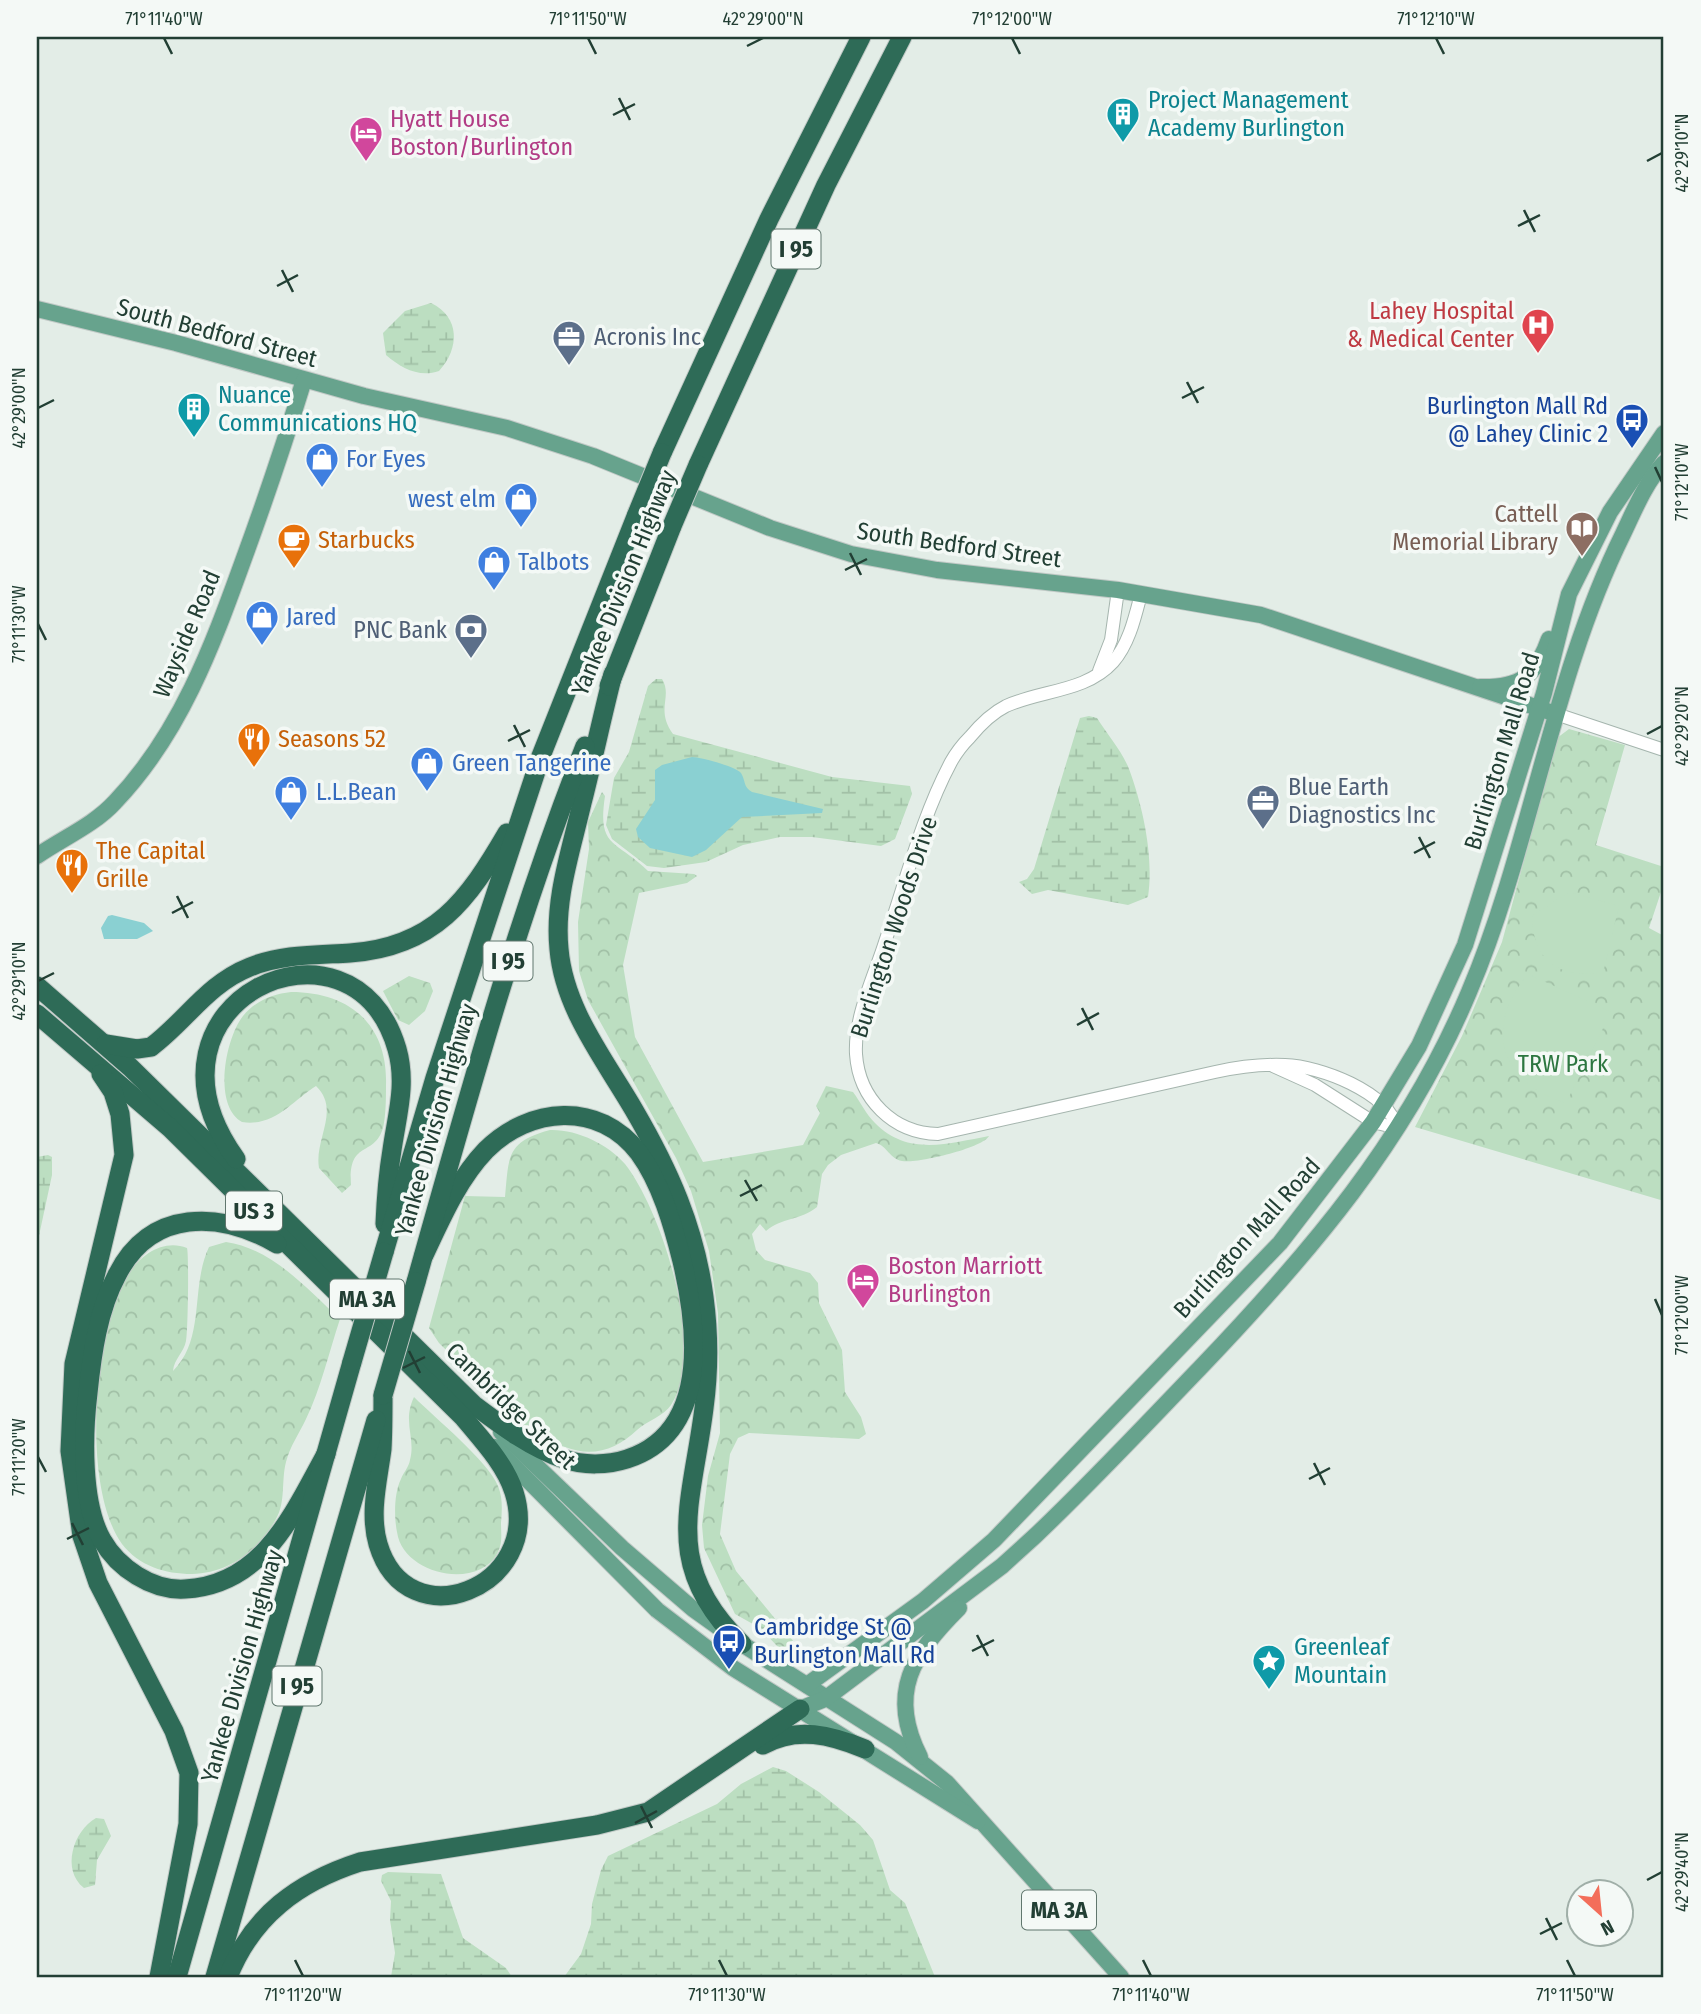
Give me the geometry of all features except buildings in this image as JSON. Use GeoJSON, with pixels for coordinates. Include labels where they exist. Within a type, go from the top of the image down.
{"type":"FeatureCollection","features":[{"type":"Feature","properties":{"kind":"highway","name":"Yankee Division Highway"},"geometry":{"type":"LineString","coordinates":[[177,1977],[435,1078],[528,797],[662,453],[763,232],[861,37]]}},
{"type":"Feature","properties":{"kind":"highway","name":"Yankee Division Highway"},"geometry":{"type":"LineString","coordinates":[[215,1977],[424,1255],[485,1032],[545,848],[698,465],[826,185],[902,37]]}},
{"type":"Feature","properties":{"kind":"highway"},"geometry":{"type":"LineString","coordinates":[[613,674],[559,903],[560,958],[575,1007],[666,1168],[695,1245],[704,1295],[708,1351],[704,1408],[689,1494],[689,1554],[704,1599],[720,1623],[742,1644]]}},
{"type":"Feature","properties":{"kind":"highway"},"geometry":{"type":"LineString","coordinates":[[105,1044],[137,1049],[151,1047],[218,983],[252,966],[306,955],[361,952],[387,946],[429,929],[453,911],[474,889],[528,797]]}},
{"type":"Feature","properties":{"kind":"highway"},"geometry":{"type":"LineString","coordinates":[[261,1194],[227,1147],[212,1112],[206,1085],[210,1044],[230,1007],[258,985],[293,975],[331,979],[355,991],[374,1007],[392,1036],[399,1059],[402,1095],[390,1162],[384,1252]]}},
{"type":"Feature","properties":{"kind":"highway","name":"Cambridge Street"},"geometry":{"type":"LineString","coordinates":[[37,986],[105,1044],[261,1194],[468,1411]]}},
{"type":"Feature","properties":{"kind":"highway","name":"Cambridge Street"},"geometry":{"type":"LineString","coordinates":[[37,1014],[170,1128],[309,1266],[468,1411]]}},
{"type":"Feature","properties":{"kind":"highway"},"geometry":{"type":"LineString","coordinates":[[83,1052],[113,1092],[120,1114],[124,1155],[74,1364],[70,1451],[73,1491],[82,1535],[98,1583],[180,1741],[190,1782],[187,1831],[159,1977]]}},
{"type":"Feature","properties":{"kind":"highway"},"geometry":{"type":"LineString","coordinates":[[424,1255],[465,1177],[484,1152],[511,1129],[552,1115],[591,1119],[617,1132],[631,1144],[655,1184],[674,1234],[684,1271],[693,1330],[691,1386],[683,1411],[659,1442],[638,1456],[622,1461],[599,1464],[575,1462],[548,1453],[468,1411]]}},
{"type":"Feature","properties":{"kind":"highway"},"geometry":{"type":"LineString","coordinates":[[309,1266],[253,1230],[216,1221],[180,1223],[162,1230],[138,1246],[128,1257],[110,1292],[98,1330],[86,1404],[87,1481],[101,1538],[124,1567],[159,1586],[176,1589],[213,1585],[247,1568],[274,1543],[326,1454]]}},
{"type":"Feature","properties":{"kind":"highway","name":"US 3"},"geometry":{"type":"LineString","coordinates":[[383,1395],[382,1447],[374,1510],[378,1544],[386,1563],[398,1578],[417,1590],[438,1596],[464,1594],[492,1578],[510,1553],[517,1525],[516,1502],[508,1477],[468,1411]]}},
{"type":"Feature","properties":{"kind":"highway"},"geometry":{"type":"LineString","coordinates":[[228,1977],[245,1942],[267,1913],[296,1891],[329,1873],[359,1863],[633,1817],[659,1807],[800,1709]]}},
{"type":"Feature","properties":{"kind":"highway"},"geometry":{"type":"LineString","coordinates":[[700,1779],[785,1735],[833,1737],[865,1749]]}},
{"type":"Feature","properties":{"kind":"main road","name":"South Bedford Street"},"geometry":{"type":"LineString","coordinates":[[37,309],[176,342],[304,380],[530,435],[593,456],[770,528],[851,554],[937,570],[1118,590],[1261,615],[1556,714]]}},
{"type":"Feature","properties":{"kind":"main road","name":"Wayside Road"},"geometry":{"type":"LineString","coordinates":[[37,856],[94,821],[114,804],[152,754],[194,689],[268,493],[304,380]]}},
{"type":"Feature","properties":{"kind":"main road","name":"Burlington Mall Road"},"geometry":{"type":"LineString","coordinates":[[807,1685],[923,1601],[995,1540],[1264,1261],[1311,1207],[1373,1122],[1419,1046],[1461,955],[1539,710],[1561,620],[1584,559],[1664,433]]}},
{"type":"Feature","properties":{"kind":"main road"},"geometry":{"type":"LineString","coordinates":[[1646,458],[1663,466]]}},
{"type":"Feature","properties":{"kind":"main road","name":"Burlington Mall Road"},"geometry":{"type":"LineString","coordinates":[[922,1762],[910,1737],[904,1714],[909,1672],[931,1637],[1051,1521],[1274,1290],[1345,1205],[1397,1128],[1444,1046],[1484,955],[1523,837],[1556,714],[1608,566],[1663,466]]}},
{"type":"Feature","properties":{"kind":"main road"},"geometry":{"type":"LineString","coordinates":[[1469,687],[1505,685],[1525,678],[1544,656],[1548,641],[1561,620]]}},
{"type":"Feature","properties":{"kind":"main road","name":"Cambridge Street"},"geometry":{"type":"LineString","coordinates":[[468,1411],[649,1573],[742,1644],[922,1762],[958,1792],[980,1822],[1121,1977]]}},
{"type":"Feature","properties":{"kind":"main road","name":"Cambridge Street"},"geometry":{"type":"LineString","coordinates":[[468,1411],[657,1610],[733,1668],[980,1822]]}},
{"type":"Feature","properties":{"kind":"main road","name":"Burlington Mall Road"},"geometry":{"type":"LineString","coordinates":[[800,1709],[825,1699],[1002,1566]]}},
{"type":"Feature","properties":{"kind":"main road"},"geometry":{"type":"LineString","coordinates":[[800,1709],[807,1685]]}},
{"type":"Feature","properties":{"kind":"street"},"geometry":{"type":"LineString","coordinates":[[1095,676],[1111,640],[1118,590]]}},
{"type":"Feature","properties":{"kind":"street","name":"Burlington Woods Drive"},"geometry":{"type":"LineString","coordinates":[[1141,594],[1122,649],[1112,663],[1095,676],[1002,708],[974,732],[951,760],[905,883],[857,1031],[857,1066],[865,1091],[881,1112],[896,1123],[919,1133],[938,1134],[1215,1072],[1271,1065],[1297,1066],[1322,1073],[1384,1104]]}},
{"type":"Feature","properties":{"kind":"street"},"geometry":{"type":"LineString","coordinates":[[1556,714],[1664,750]]}},
{"type":"Feature","properties":{"kind":"street"},"geometry":{"type":"LineString","coordinates":[[1271,1065],[1323,1089],[1373,1122],[1397,1128]]}},
{"type":"Feature","properties":{"kind":"street"},"geometry":{"type":"LineString","coordinates":[[1384,1104],[1397,1128]]}},
{"type":"Feature","properties":{"kind":"green space"},"geometry":{"type":"Polygon","coordinates":[[[431,303],[441,309],[452,325],[454,334],[451,353],[439,371],[417,372],[404,368],[386,355],[383,333],[405,311],[431,303]]]}},
{"type":"Feature","properties":{"kind":"green space"},"geometry":{"type":"Polygon","coordinates":[[[656,679],[662,679],[665,686],[665,717],[673,734],[832,777],[910,786],[912,794],[895,839],[881,846],[812,837],[780,837],[743,845],[706,862],[664,868],[647,866],[612,839],[606,825],[614,778],[629,752],[648,686],[656,679]]]}},
{"type":"Feature","properties":{"kind":"green space"},"geometry":{"type":"Polygon","coordinates":[[[1080,718],[1097,718],[1126,762],[1143,816],[1150,865],[1148,897],[1128,905],[1048,890],[1032,894],[1019,882],[1027,879],[1034,869],[1080,718]]]}},
{"type":"Feature","properties":{"kind":"green space","name":"TRW Park"},"geometry":{"type":"Polygon","coordinates":[[[1569,729],[1625,745],[1596,845],[1664,867],[1664,883],[1649,928],[1664,936],[1664,1201],[1415,1127],[1462,1036],[1502,942],[1557,738],[1569,729]]]}},
{"type":"Feature","properties":{"kind":"green space"},"geometry":{"type":"Polygon","coordinates":[[[602,792],[605,796],[604,826],[612,841],[648,871],[697,876],[687,883],[639,893],[623,965],[635,1037],[703,1162],[803,1145],[820,1113],[816,1106],[826,1086],[853,1092],[875,1123],[901,1140],[930,1145],[989,1136],[963,1150],[921,1160],[898,1160],[876,1143],[841,1155],[828,1165],[822,1174],[817,1207],[766,1231],[760,1224],[752,1234],[756,1250],[765,1260],[810,1273],[818,1283],[819,1303],[842,1350],[845,1392],[861,1417],[866,1434],[859,1439],[749,1433],[738,1438],[730,1454],[720,1534],[736,1571],[794,1642],[790,1650],[778,1647],[760,1628],[735,1614],[704,1548],[702,1525],[708,1476],[720,1433],[718,1313],[709,1251],[691,1191],[676,1158],[588,1000],[579,971],[578,922],[589,849],[588,822],[602,792]]]}},
{"type":"Feature","properties":{"kind":"green space"},"geometry":{"type":"Polygon","coordinates":[[[1569,892],[1619,906],[1603,973],[1573,973],[1561,969],[1543,956],[1537,945],[1532,916],[1569,892]]]}},
{"type":"Feature","properties":{"kind":"green space"},"geometry":{"type":"Polygon","coordinates":[[[1528,974],[1611,1012],[1566,1103],[1544,1094],[1526,1082],[1513,1067],[1505,1051],[1503,1033],[1506,1014],[1514,994],[1528,974]]]}},
{"type":"Feature","properties":{"kind":"green space"},"geometry":{"type":"Polygon","coordinates":[[[409,976],[430,983],[433,991],[425,1011],[409,1025],[398,1020],[383,991],[409,976]]]}},
{"type":"Feature","properties":{"kind":"green space"},"geometry":{"type":"Polygon","coordinates":[[[291,992],[312,993],[347,1005],[372,1029],[385,1063],[383,1128],[374,1143],[353,1161],[351,1185],[342,1193],[319,1168],[318,1157],[327,1115],[323,1095],[316,1086],[274,1117],[254,1123],[242,1122],[227,1101],[227,1054],[237,1026],[243,1016],[259,1002],[291,992]]]}},
{"type":"Feature","properties":{"kind":"green space"},"geometry":{"type":"Polygon","coordinates":[[[550,1130],[570,1132],[591,1139],[610,1150],[625,1164],[653,1214],[675,1282],[682,1317],[684,1351],[681,1381],[671,1405],[629,1437],[604,1450],[575,1450],[547,1439],[529,1428],[482,1387],[439,1343],[429,1328],[465,1196],[505,1197],[512,1153],[525,1140],[550,1130]]]}},
{"type":"Feature","properties":{"kind":"green space"},"geometry":{"type":"Polygon","coordinates":[[[37,1157],[52,1157],[52,1175],[37,1245],[37,1157]]]}},
{"type":"Feature","properties":{"kind":"green space"},"geometry":{"type":"Polygon","coordinates":[[[226,1242],[243,1246],[274,1261],[340,1319],[316,1395],[288,1456],[281,1506],[269,1531],[251,1550],[230,1565],[205,1573],[172,1572],[153,1567],[129,1552],[109,1518],[101,1486],[97,1448],[100,1369],[107,1331],[129,1273],[147,1254],[170,1245],[187,1248],[188,1264],[186,1341],[173,1371],[190,1343],[203,1262],[209,1247],[226,1242]]]}},
{"type":"Feature","properties":{"kind":"green space"},"geometry":{"type":"Polygon","coordinates":[[[414,1397],[484,1464],[500,1491],[500,1546],[487,1565],[474,1572],[442,1573],[412,1559],[402,1547],[397,1532],[396,1498],[410,1460],[409,1414],[414,1397]]]}},
{"type":"Feature","properties":{"kind":"green space"},"geometry":{"type":"Polygon","coordinates":[[[773,1767],[786,1771],[819,1792],[860,1825],[873,1840],[890,1890],[905,1903],[935,1977],[564,1977],[581,1954],[591,1924],[592,1904],[601,1870],[608,1856],[717,1804],[741,1784],[773,1767]]]}},
{"type":"Feature","properties":{"kind":"green space"},"geometry":{"type":"Polygon","coordinates":[[[96,1818],[104,1819],[111,1836],[97,1860],[95,1885],[84,1888],[73,1871],[73,1851],[81,1832],[96,1818]]]}},
{"type":"Feature","properties":{"kind":"green space"},"geometry":{"type":"Polygon","coordinates":[[[388,1872],[441,1874],[463,1938],[506,1968],[512,1977],[391,1977],[395,1953],[390,1920],[391,1901],[381,1881],[382,1875],[388,1872]]]}},
{"type":"Feature","properties":{"kind":"water"},"geometry":{"type":"Polygon","coordinates":[[[692,757],[738,771],[752,792],[823,809],[822,813],[742,817],[706,850],[692,857],[650,848],[638,837],[636,829],[655,800],[655,770],[662,765],[692,757]]]}},
{"type":"Feature","properties":{"kind":"water"},"geometry":{"type":"Polygon","coordinates":[[[108,916],[144,923],[153,931],[137,939],[104,939],[101,928],[108,916]]]}},
{"type":"Feature","properties":{"kind":"place","name":"Project Management Academy Burlington"},"geometry":{"type":"Point","coordinates":[1123,144]}},
{"type":"Feature","properties":{"kind":"place","name":"Hyatt House Boston/Burlington"},"geometry":{"type":"Point","coordinates":[366,163]}},
{"type":"Feature","properties":{"kind":"place","name":"Lahey Hospital & Medical Center"},"geometry":{"type":"Point","coordinates":[1538,355]}},
{"type":"Feature","properties":{"kind":"place","name":"Acronis Inc"},"geometry":{"type":"Point","coordinates":[569,367]}},
{"type":"Feature","properties":{"kind":"place","name":"Nuance Communications HQ"},"geometry":{"type":"Point","coordinates":[194,439]}},
{"type":"Feature","properties":{"kind":"place","name":"Burlington Mall Rd @ Lahey Clinic 2"},"geometry":{"type":"Point","coordinates":[1632,450]}},
{"type":"Feature","properties":{"kind":"place","name":"For Eyes"},"geometry":{"type":"Point","coordinates":[322,489]}},
{"type":"Feature","properties":{"kind":"place","name":"west elm"},"geometry":{"type":"Point","coordinates":[521,529]}},
{"type":"Feature","properties":{"kind":"place","name":"Cattell Memorial Library"},"geometry":{"type":"Point","coordinates":[1582,558]}},
{"type":"Feature","properties":{"kind":"place","name":"Starbucks"},"geometry":{"type":"Point","coordinates":[294,570]}},
{"type":"Feature","properties":{"kind":"place","name":"Talbots"},"geometry":{"type":"Point","coordinates":[494,592]}},
{"type":"Feature","properties":{"kind":"place","name":"Jared"},"geometry":{"type":"Point","coordinates":[262,647]}},
{"type":"Feature","properties":{"kind":"place","name":"PNC Bank"},"geometry":{"type":"Point","coordinates":[471,660]}},
{"type":"Feature","properties":{"kind":"place","name":"Seasons 52"},"geometry":{"type":"Point","coordinates":[254,769]}},
{"type":"Feature","properties":{"kind":"place","name":"Green Tangerine"},"geometry":{"type":"Point","coordinates":[427,793]}},
{"type":"Feature","properties":{"kind":"place","name":"L.L.Bean"},"geometry":{"type":"Point","coordinates":[291,822]}},
{"type":"Feature","properties":{"kind":"place","name":"Blue Earth Diagnostics Inc"},"geometry":{"type":"Point","coordinates":[1263,831]}},
{"type":"Feature","properties":{"kind":"place","name":"The Capital Grille"},"geometry":{"type":"Point","coordinates":[72,895]}},
{"type":"Feature","properties":{"kind":"place","name":"Boston Marriott Burlington"},"geometry":{"type":"Point","coordinates":[863,1310]}},
{"type":"Feature","properties":{"kind":"place","name":"Cambridge St @ Burlington Mall Rd"},"geometry":{"type":"Point","coordinates":[729,1671]}},
{"type":"Feature","properties":{"kind":"place","name":"Greenleaf Mountain"},"geometry":{"type":"Point","coordinates":[1269,1691]}}]}
